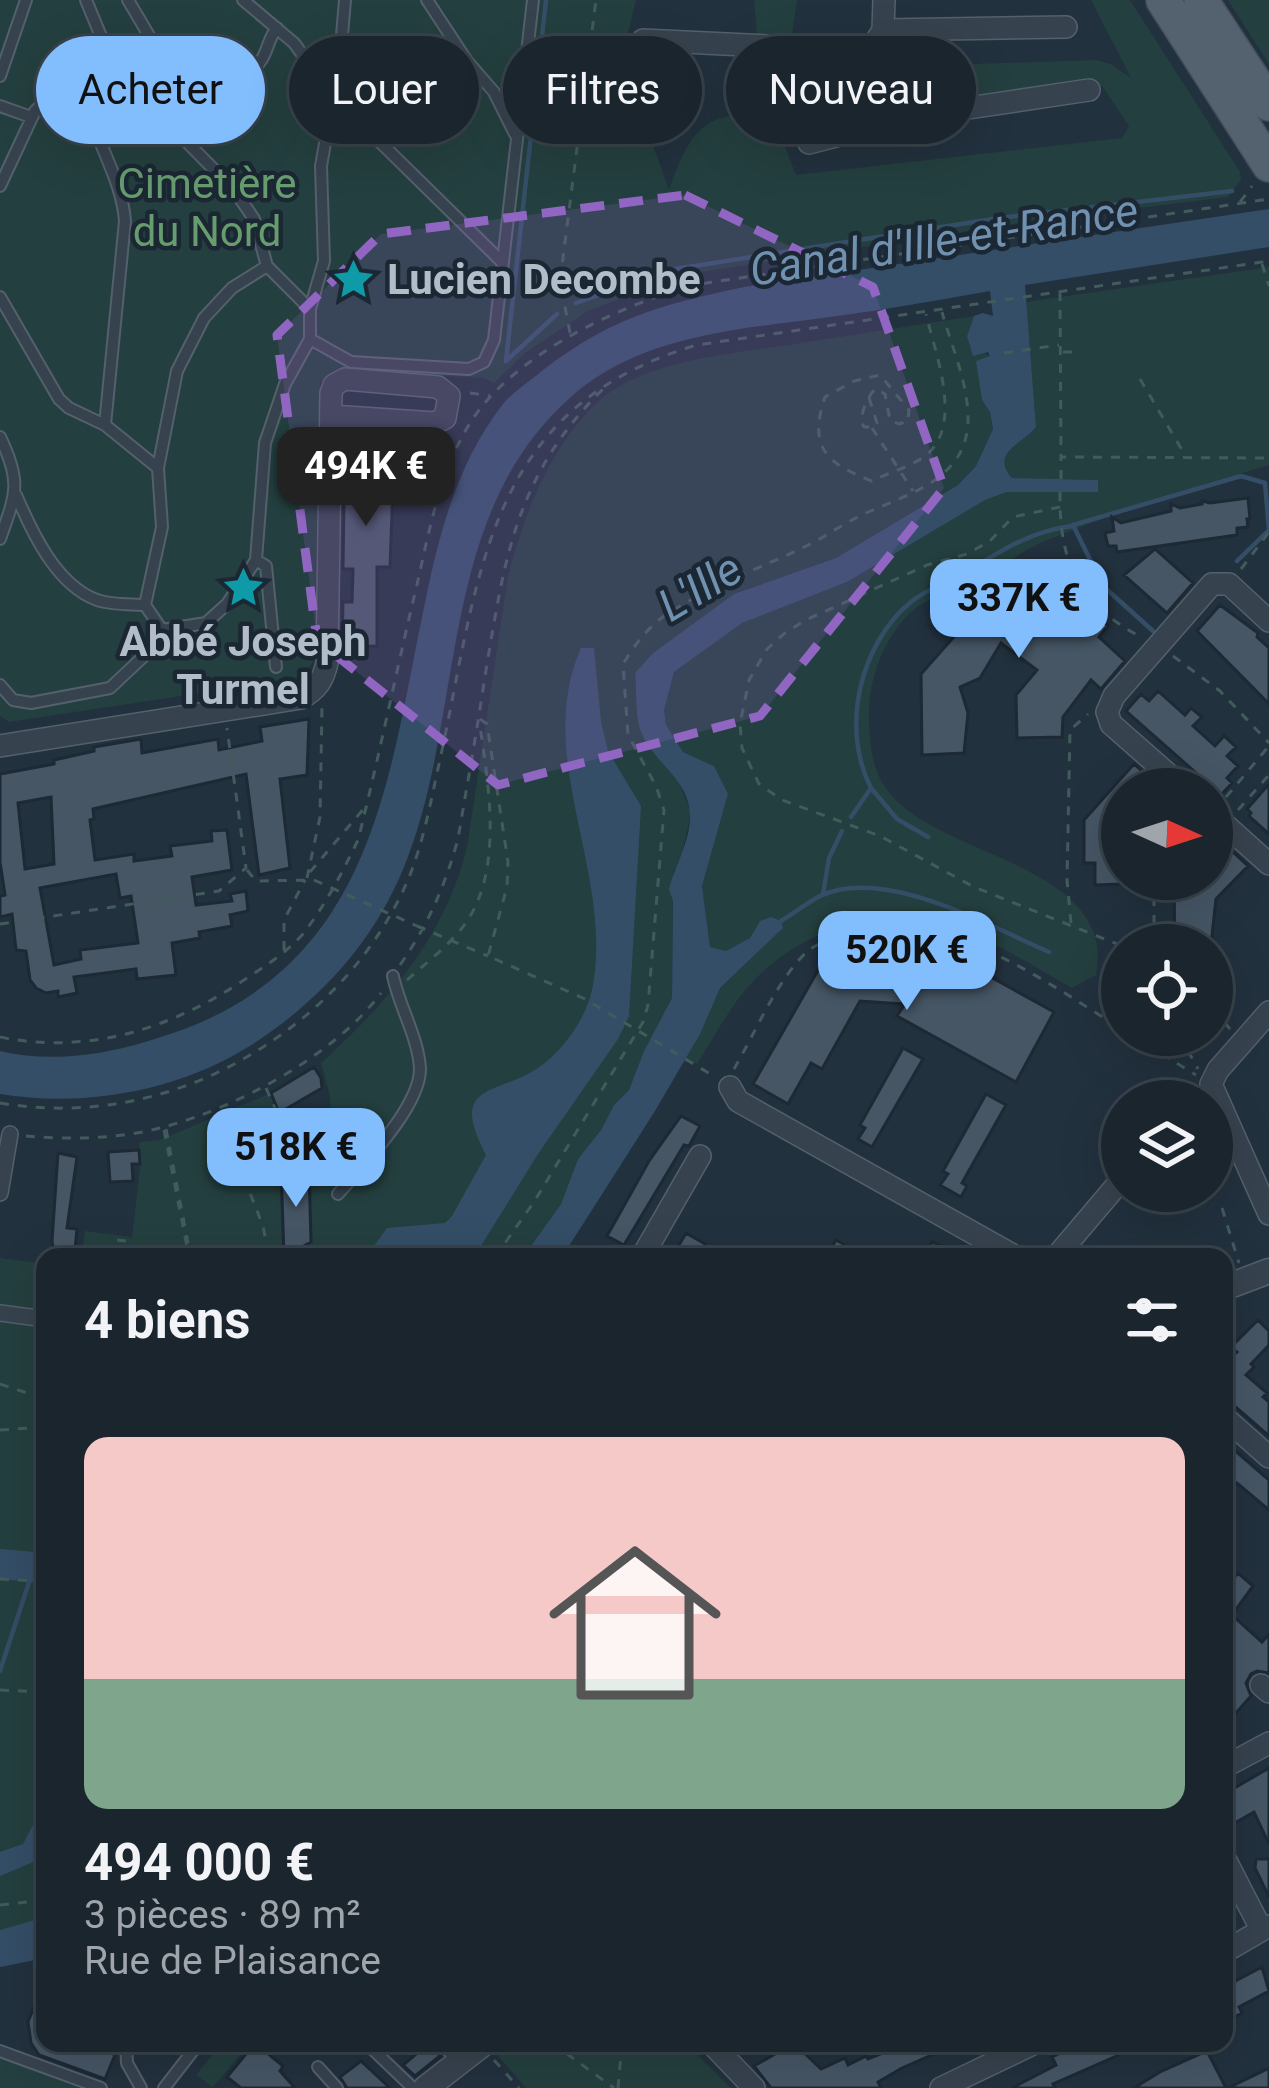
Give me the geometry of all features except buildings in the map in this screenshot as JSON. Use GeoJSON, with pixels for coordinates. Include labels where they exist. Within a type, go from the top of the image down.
{"type":"FeatureCollection","features":[{"type":"Feature","properties":{"kind":"main road"},"geometry":{"type":"LineString","coordinates":[[1163,0],[1260,171]]}},
{"type":"Feature","properties":{"kind":"main road"},"geometry":{"type":"LineString","coordinates":[[1202,0],[1269,104]]}},
{"type":"Feature","properties":{"kind":"street"},"geometry":{"type":"LineString","coordinates":[[879,36],[884,0]]}},
{"type":"Feature","properties":{"kind":"street"},"geometry":{"type":"LineString","coordinates":[[883,30],[1066,28]]}},
{"type":"Feature","properties":{"kind":"street"},"geometry":{"type":"LineString","coordinates":[[976,106],[1089,90]]}},
{"type":"Feature","properties":{"kind":"street"},"geometry":{"type":"LineString","coordinates":[[0,746],[301,698],[317,686],[327,663],[331,393],[339,380],[438,387],[448,396],[441,422],[331,416]]}},
{"type":"Feature","properties":{"kind":"street"},"geometry":{"type":"LineString","coordinates":[[1161,768],[1112,724],[1107,712],[1114,696],[1212,584],[1229,584],[1269,621]]}},
{"type":"Feature","properties":{"kind":"street"},"geometry":{"type":"LineString","coordinates":[[1233,832],[1269,864]]}},
{"type":"Feature","properties":{"kind":"street"},"geometry":{"type":"LineString","coordinates":[[1213,1080],[1269,1012]]}},
{"type":"Feature","properties":{"kind":"street"},"geometry":{"type":"LineString","coordinates":[[730,1087],[738,1101],[1000,1248]]}},
{"type":"Feature","properties":{"kind":"street"},"geometry":{"type":"LineString","coordinates":[[1233,1133],[1269,1214]]}},
{"type":"Feature","properties":{"kind":"street"},"geometry":{"type":"LineString","coordinates":[[0,1193],[10,1135]]}},
{"type":"Feature","properties":{"kind":"street"},"geometry":{"type":"LineString","coordinates":[[647,1248],[700,1156]]}},
{"type":"Feature","properties":{"kind":"street"},"geometry":{"type":"LineString","coordinates":[[1064,1248],[1101,1204]]}},
{"type":"Feature","properties":{"kind":"street"},"geometry":{"type":"LineString","coordinates":[[1233,1284],[1268,1268]]}},
{"type":"Feature","properties":{"kind":"street"},"geometry":{"type":"LineString","coordinates":[[0,1313],[36,1318]]}},
{"type":"Feature","properties":{"kind":"street"},"geometry":{"type":"LineString","coordinates":[[1233,1425],[1269,1456]]}},
{"type":"Feature","properties":{"kind":"street"},"geometry":{"type":"LineString","coordinates":[[1233,1762],[1269,1742]]}},
{"type":"Feature","properties":{"kind":"street"},"geometry":{"type":"LineString","coordinates":[[1233,1873],[1265,1928],[1233,1947]]}},
{"type":"Feature","properties":{"kind":"street"},"geometry":{"type":"LineString","coordinates":[[730,2052],[754,2088]]}},
{"type":"Feature","properties":{"kind":"street"},"geometry":{"type":"LineString","coordinates":[[941,2088],[1016,2052]]}},
{"type":"Feature","properties":{"kind":"street"},"geometry":{"type":"LineString","coordinates":[[426,2088],[450,2053]]}},
{"type":"Feature","properties":{"kind":"lane"},"geometry":{"type":"LineString","coordinates":[[0,76],[26,0]]}},
{"type":"Feature","properties":{"kind":"lane"},"geometry":{"type":"LineString","coordinates":[[86,0],[101,36]]}},
{"type":"Feature","properties":{"kind":"lane"},"geometry":{"type":"LineString","coordinates":[[128,0],[149,36]]}},
{"type":"Feature","properties":{"kind":"lane"},"geometry":{"type":"LineString","coordinates":[[243,0],[289,39]]}},
{"type":"Feature","properties":{"kind":"lane"},"geometry":{"type":"LineString","coordinates":[[340,36],[345,0]]}},
{"type":"Feature","properties":{"kind":"lane"},"geometry":{"type":"LineString","coordinates":[[428,0],[503,110]]}},
{"type":"Feature","properties":{"kind":"lane"},"geometry":{"type":"LineString","coordinates":[[528,36],[533,0]]}},
{"type":"Feature","properties":{"kind":"lane"},"geometry":{"type":"LineString","coordinates":[[265,51],[277,28]]}},
{"type":"Feature","properties":{"kind":"lane"},"geometry":{"type":"LineString","coordinates":[[0,106],[32,117]]}},
{"type":"Feature","properties":{"kind":"lane"},"geometry":{"type":"LineString","coordinates":[[0,186],[36,111]]}},
{"type":"Feature","properties":{"kind":"lane"},"geometry":{"type":"LineString","coordinates":[[103,144],[121,192],[125,221],[105,425]]}},
{"type":"Feature","properties":{"kind":"lane"},"geometry":{"type":"LineString","coordinates":[[188,144],[235,191],[254,219],[267,266],[310,309]]}},
{"type":"Feature","properties":{"kind":"lane"},"geometry":{"type":"LineString","coordinates":[[0,685],[14,700],[31,703],[110,688],[143,657],[162,630],[206,623],[227,604],[256,560],[265,443],[285,384],[310,339],[310,309],[324,261],[321,166],[325,144]]}},
{"type":"Feature","properties":{"kind":"lane"},"geometry":{"type":"LineString","coordinates":[[382,144],[501,261]]}},
{"type":"Feature","properties":{"kind":"lane"},"geometry":{"type":"LineString","coordinates":[[310,339],[351,362],[478,367],[494,340],[515,144]]}},
{"type":"Feature","properties":{"kind":"lane"},"geometry":{"type":"LineString","coordinates":[[162,630],[145,605],[162,527],[158,468],[178,371],[204,318],[232,288],[267,266]]}},
{"type":"Feature","properties":{"kind":"lane"},"geometry":{"type":"LineString","coordinates":[[0,296],[59,399],[105,425],[158,468]]}},
{"type":"Feature","properties":{"kind":"lane"},"geometry":{"type":"LineString","coordinates":[[0,437],[16,476],[16,495],[0,539]]}},
{"type":"Feature","properties":{"kind":"lane"},"geometry":{"type":"LineString","coordinates":[[16,495],[38,542],[70,581],[97,600],[145,605]]}},
{"type":"Feature","properties":{"kind":"lane"},"geometry":{"type":"LineString","coordinates":[[256,560],[266,566],[276,667]]}},
{"type":"Feature","properties":{"kind":"lane"},"geometry":{"type":"LineString","coordinates":[[338,1194],[417,1088],[420,1067],[393,976]]}},
{"type":"Feature","properties":{"kind":"lane"},"geometry":{"type":"LineString","coordinates":[[0,2051],[101,2088]]}},
{"type":"Feature","properties":{"kind":"lane"},"geometry":{"type":"LineString","coordinates":[[127,2052],[142,2088]]}},
{"type":"Feature","properties":{"kind":"lane"},"geometry":{"type":"LineString","coordinates":[[164,2088],[192,2052]]}},
{"type":"Feature","properties":{"kind":"lane"},"geometry":{"type":"LineString","coordinates":[[375,2052],[412,2088]]}},
{"type":"Feature","properties":{"kind":"lane"},"geometry":{"type":"LineString","coordinates":[[318,2067],[337,2088]]}},
{"type":"Feature","properties":{"kind":"path"},"geometry":{"type":"LineString","coordinates":[[571,334],[560,281],[596,0]]}},
{"type":"Feature","properties":{"kind":"path"},"geometry":{"type":"LineString","coordinates":[[1239,203],[1260,171]]}},
{"type":"Feature","properties":{"kind":"path"},"geometry":{"type":"LineString","coordinates":[[0,1037],[61,1045],[143,1030],[206,1006],[284,954],[304,932],[358,840],[440,491],[470,423],[492,396],[571,334],[640,300],[693,285],[1269,199]]}},
{"type":"Feature","properties":{"kind":"path"},"geometry":{"type":"LineString","coordinates":[[0,1102],[80,1108],[131,1102],[182,1088],[267,1046],[316,1009],[354,968],[401,895],[422,841],[485,554],[502,504],[565,414],[613,379],[697,345],[1269,261]]}},
{"type":"Feature","properties":{"kind":"path"},"geometry":{"type":"LineString","coordinates":[[1261,262],[1269,286]]}},
{"type":"Feature","properties":{"kind":"path"},"geometry":{"type":"LineString","coordinates":[[1060,291],[1061,479]]}},
{"type":"Feature","properties":{"kind":"path"},"geometry":{"type":"LineString","coordinates":[[502,1248],[638,1030],[648,1005],[664,810],[627,729],[623,664],[650,628],[673,610],[944,473],[966,436],[966,401],[942,310]]}},
{"type":"Feature","properties":{"kind":"path"},"geometry":{"type":"LineString","coordinates":[[914,492],[898,468],[872,428],[861,422],[875,389],[882,390],[890,420],[908,421],[909,410],[880,375],[854,381],[825,397],[816,424],[826,456],[842,469],[872,481],[898,468],[927,455],[943,427],[944,394],[925,312]]}},
{"type":"Feature","properties":{"kind":"path"},"geometry":{"type":"LineString","coordinates":[[1004,353],[1060,345]]}},
{"type":"Feature","properties":{"kind":"path"},"geometry":{"type":"LineString","coordinates":[[1061,352],[1080,352]]}},
{"type":"Feature","properties":{"kind":"path"},"geometry":{"type":"LineString","coordinates":[[10,1135],[69,1138],[165,1127],[265,1086],[333,1040],[377,999],[425,929],[448,878],[501,577],[524,501],[545,458],[575,417],[613,379]]}},
{"type":"Feature","properties":{"kind":"path"},"geometry":{"type":"LineString","coordinates":[[1140,380],[1187,458]]}},
{"type":"Feature","properties":{"kind":"path"},"geometry":{"type":"LineString","coordinates":[[869,398],[878,423],[872,428]]}},
{"type":"Feature","properties":{"kind":"path"},"geometry":{"type":"LineString","coordinates":[[1061,457],[1269,458]]}},
{"type":"Feature","properties":{"kind":"path"},"geometry":{"type":"LineString","coordinates":[[1060,492],[1064,556],[1075,578],[1112,616],[1220,691],[1269,745],[1233,788]]}},
{"type":"Feature","properties":{"kind":"path"},"geometry":{"type":"LineString","coordinates":[[1060,507],[1013,517],[989,541],[967,554],[911,572],[785,633],[767,650],[749,680],[740,724],[748,765],[759,784],[782,800],[880,836],[974,887],[1101,937]]}},
{"type":"Feature","properties":{"kind":"path"},"geometry":{"type":"LineString","coordinates":[[1229,584],[1269,532]]}},
{"type":"Feature","properties":{"kind":"path"},"geometry":{"type":"LineString","coordinates":[[307,878],[321,796],[322,707],[317,686]]}},
{"type":"Feature","properties":{"kind":"path"},"geometry":{"type":"LineString","coordinates":[[224,708],[246,868],[256,881],[314,880],[585,999],[697,1064]]}},
{"type":"Feature","properties":{"kind":"path"},"geometry":{"type":"LineString","coordinates":[[1071,925],[1067,880],[1070,730],[1083,715],[1107,712]]}},
{"type":"Feature","properties":{"kind":"path"},"geometry":{"type":"LineString","coordinates":[[396,990],[450,940],[476,905],[489,872],[478,718]]}},
{"type":"Feature","properties":{"kind":"path"},"geometry":{"type":"LineString","coordinates":[[478,718],[488,724],[508,862],[507,887],[488,956]]}},
{"type":"Feature","properties":{"kind":"path"},"geometry":{"type":"LineString","coordinates":[[1241,807],[1267,777]]}},
{"type":"Feature","properties":{"kind":"path"},"geometry":{"type":"LineString","coordinates":[[284,954],[284,920],[307,878],[367,805]]}},
{"type":"Feature","properties":{"kind":"path"},"geometry":{"type":"LineString","coordinates":[[0,924],[219,891],[246,868]]}},
{"type":"Feature","properties":{"kind":"path"},"geometry":{"type":"LineString","coordinates":[[730,1087],[733,1071],[794,966],[829,939],[861,931],[926,931],[966,942],[1101,1017]]}},
{"type":"Feature","properties":{"kind":"path"},"geometry":{"type":"LineString","coordinates":[[1166,1056],[1205,1080]]}},
{"type":"Feature","properties":{"kind":"path"},"geometry":{"type":"LineString","coordinates":[[265,1086],[277,1113],[272,1120],[274,1165],[246,1184],[267,1248]]}},
{"type":"Feature","properties":{"kind":"path"},"geometry":{"type":"LineString","coordinates":[[165,1127],[187,1248]]}},
{"type":"Feature","properties":{"kind":"path"},"geometry":{"type":"LineString","coordinates":[[1223,1212],[1236,1249],[1233,1284]]}},
{"type":"Feature","properties":{"kind":"path"},"geometry":{"type":"LineString","coordinates":[[117,1240],[126,1241],[125,1248]]}},
{"type":"Feature","properties":{"kind":"path"},"geometry":{"type":"LineString","coordinates":[[0,1384],[36,1396]]}},
{"type":"Feature","properties":{"kind":"path"},"geometry":{"type":"LineString","coordinates":[[0,1430],[36,1428]]}},
{"type":"Feature","properties":{"kind":"path"},"geometry":{"type":"LineString","coordinates":[[0,1579],[36,1582]]}},
{"type":"Feature","properties":{"kind":"path"},"geometry":{"type":"LineString","coordinates":[[0,1690],[36,1692]]}},
{"type":"Feature","properties":{"kind":"path"},"geometry":{"type":"LineString","coordinates":[[0,1905],[36,1901]]}},
{"type":"Feature","properties":{"kind":"path"},"geometry":{"type":"LineString","coordinates":[[489,2052],[519,2088]]}},
{"type":"Feature","properties":{"kind":"path"},"geometry":{"type":"LineString","coordinates":[[565,2052],[616,2088],[621,2052]]}},
{"type":"Feature","properties":{"kind":"highlighted area"},"geometry":{"type":"Polygon","coordinates":[[[685,195],[873,287],[944,488],[760,716],[498,785],[317,640],[277,335],[381,234],[685,195]]]}},
{"type":"Feature","properties":{"kind":"green space","name":"Cimetière du Nord"},"geometry":{"type":"Polygon","coordinates":[[[0,0],[636,0],[627,36],[503,36],[503,144],[653,144],[669,190],[690,144],[702,144],[702,128],[726,117],[726,144],[784,144],[796,175],[1122,138],[1129,126],[1103,87],[1079,80],[976,96],[976,64],[1095,60],[1131,78],[1091,0],[1130,0],[1240,172],[1241,180],[1228,197],[1033,221],[681,275],[588,311],[525,353],[494,383],[484,378],[337,369],[320,383],[314,661],[300,678],[9,722],[0,716],[0,0]]]}},
{"type":"Feature","properties":{"kind":"green space"},"geometry":{"type":"Polygon","coordinates":[[[754,0],[797,0],[792,34],[757,35],[754,0]]]}},
{"type":"Feature","properties":{"kind":"green space"},"geometry":{"type":"Polygon","coordinates":[[[1228,0],[1269,0],[1269,64],[1228,0]]]}},
{"type":"Feature","properties":{"kind":"green space"},"geometry":{"type":"Polygon","coordinates":[[[1269,267],[1269,465],[1045,541],[967,589],[921,604],[895,631],[875,675],[869,706],[871,748],[887,790],[932,826],[1060,891],[1083,913],[1096,941],[1096,975],[1072,988],[993,944],[937,923],[907,919],[848,925],[820,934],[770,966],[741,996],[697,1064],[686,1058],[720,988],[783,928],[781,921],[770,918],[760,921],[750,938],[726,952],[710,947],[702,886],[728,794],[714,766],[683,752],[666,725],[664,710],[674,672],[742,623],[847,582],[984,500],[1007,492],[1098,492],[1097,480],[1012,478],[1006,469],[1007,455],[1036,427],[1026,302],[1269,267]]]}},
{"type":"Feature","properties":{"kind":"green space"},"geometry":{"type":"Polygon","coordinates":[[[974,316],[967,336],[990,357],[977,361],[982,400],[993,429],[976,466],[958,485],[836,558],[734,594],[653,653],[635,673],[649,745],[678,781],[691,811],[673,873],[672,998],[629,1090],[578,1159],[561,1204],[529,1248],[82,1248],[85,1231],[132,1237],[139,1142],[160,1140],[271,1093],[280,1117],[276,1121],[281,1178],[332,1182],[330,1096],[321,1063],[411,966],[457,880],[467,847],[508,577],[541,482],[582,418],[620,386],[669,366],[974,316]]]}},
{"type":"Feature","properties":{"kind":"green space"},"geometry":{"type":"Polygon","coordinates":[[[0,1258],[36,1263],[36,1920],[0,1930],[0,1258]]]}},
{"type":"Feature","properties":{"kind":"green space"},"geometry":{"type":"Polygon","coordinates":[[[215,2052],[242,2052],[213,2087],[196,2075],[215,2052]]]}},
{"type":"Feature","properties":{"kind":"green space"},"geometry":{"type":"Polygon","coordinates":[[[498,2052],[694,2052],[731,2088],[526,2088],[498,2052]]]}},
{"type":"Feature","properties":{"kind":"green space"},"geometry":{"type":"Polygon","coordinates":[[[0,2057],[79,2088],[0,2088],[0,2057]]]}},
{"type":"Feature","properties":{"kind":"water"},"geometry":{"type":"Polygon","coordinates":[[[1269,209],[1269,247],[1025,285],[1036,427],[1006,455],[1006,469],[1012,478],[1098,480],[1098,492],[1007,492],[985,500],[847,582],[742,623],[674,672],[664,710],[666,725],[683,752],[714,766],[728,794],[702,886],[710,947],[726,951],[750,938],[760,921],[771,917],[781,921],[783,928],[720,988],[700,1034],[655,1111],[568,1248],[529,1248],[561,1204],[578,1159],[629,1090],[672,998],[673,901],[669,889],[688,835],[689,804],[640,729],[635,673],[653,653],[734,594],[836,558],[958,485],[976,466],[993,429],[982,400],[976,361],[990,356],[988,352],[973,356],[967,336],[974,316],[993,316],[990,291],[697,337],[631,359],[572,396],[528,444],[497,498],[475,557],[460,618],[424,807],[391,895],[342,968],[277,1027],[195,1074],[98,1097],[0,1094],[0,1051],[71,1056],[165,1036],[250,995],[299,954],[336,905],[364,850],[400,728],[438,547],[463,472],[488,426],[519,389],[587,340],[635,317],[744,287],[1269,209]]]}},
{"type":"Feature","properties":{"kind":"water"},"geometry":{"type":"Polygon","coordinates":[[[581,648],[594,648],[608,751],[641,806],[629,1016],[480,1248],[373,1248],[387,1228],[445,1223],[452,1216],[486,1155],[472,1115],[474,1103],[548,1061],[586,1009],[596,942],[593,900],[569,772],[565,731],[569,689],[581,648]]]}},
{"type":"Feature","properties":{"kind":"water"},"geometry":{"type":"Polygon","coordinates":[[[34,1823],[36,1861],[0,1876],[0,1852],[23,1844],[34,1823]]]}},
{"type":"Feature","properties":{"kind":"water"},"geometry":{"type":"Polygon","coordinates":[[[36,1920],[36,1960],[0,1967],[0,1930],[36,1920]]]}},
{"type":"Feature","properties":{"kind":"waterway"},"geometry":{"type":"LineString","coordinates":[[506,361],[546,0]]}},
{"type":"Feature","properties":{"kind":"waterway","name":"Canal d'Ille-et-Rance"},"geometry":{"type":"LineString","coordinates":[[576,303],[669,270],[999,218],[1232,191]]}},
{"type":"Feature","properties":{"kind":"waterway"},"geometry":{"type":"LineString","coordinates":[[506,361],[557,314]]}},
{"type":"Feature","properties":{"kind":"waterway"},"geometry":{"type":"LineString","coordinates":[[1153,631],[1103,586],[1073,525],[1241,476],[1265,483],[1269,530],[1237,561]]}},
{"type":"Feature","properties":{"kind":"waterway"},"geometry":{"type":"LineString","coordinates":[[851,817],[871,788],[857,739],[860,688],[879,640],[894,619],[919,596],[1007,548],[1072,526]]}},
{"type":"Feature","properties":{"kind":"waterway"},"geometry":{"type":"LineString","coordinates":[[871,788],[897,819],[928,837]]}},
{"type":"Feature","properties":{"kind":"waterway"},"geometry":{"type":"LineString","coordinates":[[823,894],[829,858],[842,831]]}},
{"type":"Feature","properties":{"kind":"waterway"},"geometry":{"type":"LineString","coordinates":[[781,921],[820,896],[875,888],[937,903],[1049,952]]}},
{"type":"Feature","properties":{"kind":"waterway"},"geometry":{"type":"LineString","coordinates":[[0,1564],[36,1567]]}},
{"type":"Feature","properties":{"kind":"waterway"},"geometry":{"type":"LineString","coordinates":[[0,1671],[34,1567]]}},
{"type":"Feature","properties":{"kind":"place","name":"Lucien Decombe"},"geometry":{"type":"Point","coordinates":[353,279]}},
{"type":"Feature","properties":{"kind":"place","name":"Abbé Joseph Turmel"},"geometry":{"type":"Point","coordinates":[243,587]}},
{"type":"Feature","properties":{"kind":"water label","name":"L'Ille"},"geometry":{"type":"Point","coordinates":[700,587]}}]}
